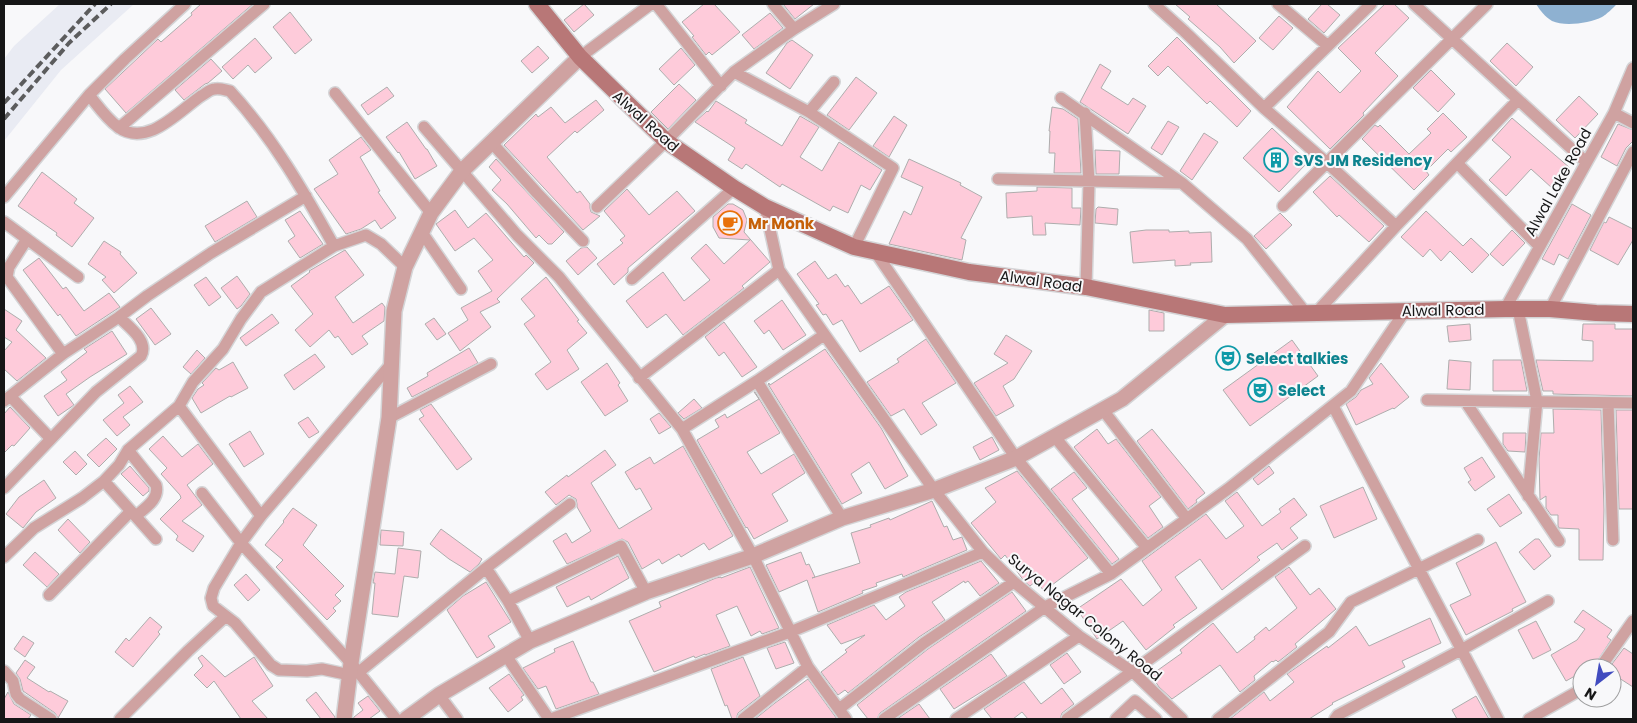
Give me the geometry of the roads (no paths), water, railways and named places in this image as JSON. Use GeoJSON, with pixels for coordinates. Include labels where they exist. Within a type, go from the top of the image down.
{"type":"FeatureCollection","features":[{"type":"Feature","properties":{"kind":"main road","name":"Alwal Road"},"geometry":{"type":"LineString","coordinates":[[537,4],[580,57],[666,141],[765,207],[854,247],[969,272],[1086,287],[1225,315],[1512,309],[1550,309],[1633,314]]}},
{"type":"Feature","properties":{"kind":"street"},"geometry":{"type":"LineString","coordinates":[[4,197],[89,95],[185,4]]}},
{"type":"Feature","properties":{"kind":"street"},"geometry":{"type":"LineString","coordinates":[[119,128],[264,4]]}},
{"type":"Feature","properties":{"kind":"street"},"geometry":{"type":"LineString","coordinates":[[344,719],[353,670],[388,418],[394,311],[405,267],[431,213],[462,171],[580,57],[651,4]]}},
{"type":"Feature","properties":{"kind":"street"},"geometry":{"type":"LineString","coordinates":[[656,4],[720,86]]}},
{"type":"Feature","properties":{"kind":"street"},"geometry":{"type":"LineString","coordinates":[[773,4],[794,29]]}},
{"type":"Feature","properties":{"kind":"street"},"geometry":{"type":"LineString","coordinates":[[597,207],[734,72],[794,29],[834,4]]}},
{"type":"Feature","properties":{"kind":"street"},"geometry":{"type":"LineString","coordinates":[[1154,4],[1264,108],[1396,226]]}},
{"type":"Feature","properties":{"kind":"street"},"geometry":{"type":"LineString","coordinates":[[1278,4],[1328,46]]}},
{"type":"Feature","properties":{"kind":"street"},"geometry":{"type":"LineString","coordinates":[[1264,108],[1371,4]]}},
{"type":"Feature","properties":{"kind":"street"},"geometry":{"type":"LineString","coordinates":[[1414,4],[1586,162]]}},
{"type":"Feature","properties":{"kind":"street"},"geometry":{"type":"LineString","coordinates":[[1283,206],[1487,4]]}},
{"type":"Feature","properties":{"kind":"street","name":"Alwal Lake Road"},"geometry":{"type":"LineString","coordinates":[[1512,309],[1539,246],[1614,113],[1633,68]]}},
{"type":"Feature","properties":{"kind":"street"},"geometry":{"type":"LineString","coordinates":[[734,72],[808,112],[893,168],[854,247]]}},
{"type":"Feature","properties":{"kind":"street"},"geometry":{"type":"LineString","coordinates":[[808,112],[834,82]]}},
{"type":"Feature","properties":{"kind":"street"},"geometry":{"type":"LineString","coordinates":[[89,95],[119,128],[131,134],[139,134],[150,131],[169,121],[213,88],[230,91],[289,167],[334,246]]}},
{"type":"Feature","properties":{"kind":"street"},"geometry":{"type":"LineString","coordinates":[[334,93],[431,213]]}},
{"type":"Feature","properties":{"kind":"street"},"geometry":{"type":"LineString","coordinates":[[1061,98],[1085,113],[1182,183],[1247,240],[1310,312],[1518,100]]}},
{"type":"Feature","properties":{"kind":"street"},"geometry":{"type":"LineString","coordinates":[[1085,113],[1090,182],[1086,287]]}},
{"type":"Feature","properties":{"kind":"street"},"geometry":{"type":"LineString","coordinates":[[1614,113],[1633,122]]}},
{"type":"Feature","properties":{"kind":"street"},"geometry":{"type":"LineString","coordinates":[[424,127],[517,235],[559,277],[682,429],[753,556],[808,668],[846,719]]}},
{"type":"Feature","properties":{"kind":"street"},"geometry":{"type":"LineString","coordinates":[[492,143],[583,241]]}},
{"type":"Feature","properties":{"kind":"street"},"geometry":{"type":"LineString","coordinates":[[1550,309],[1633,152]]}},
{"type":"Feature","properties":{"kind":"street"},"geometry":{"type":"LineString","coordinates":[[1457,162],[1539,246]]}},
{"type":"Feature","properties":{"kind":"street"},"geometry":{"type":"LineString","coordinates":[[998,179],[1182,183]]}},
{"type":"Feature","properties":{"kind":"street"},"geometry":{"type":"LineString","coordinates":[[632,279],[734,188]]}},
{"type":"Feature","properties":{"kind":"street"},"geometry":{"type":"LineString","coordinates":[[50,438],[7,399],[63,354],[179,274],[306,196]]}},
{"type":"Feature","properties":{"kind":"street"},"geometry":{"type":"LineString","coordinates":[[639,378],[779,270],[765,207]]}},
{"type":"Feature","properties":{"kind":"street"},"geometry":{"type":"LineString","coordinates":[[4,222],[78,277]]}},
{"type":"Feature","properties":{"kind":"street"},"geometry":{"type":"LineString","coordinates":[[421,232],[461,289]]}},
{"type":"Feature","properties":{"kind":"street"},"geometry":{"type":"LineString","coordinates":[[4,557],[34,528],[82,498],[104,481],[119,465],[128,450],[179,406],[193,382],[223,349],[241,319],[262,292],[334,246],[366,235],[381,244],[405,267]]}},
{"type":"Feature","properties":{"kind":"street"},"geometry":{"type":"LineString","coordinates":[[27,239],[8,267],[7,277],[63,354]]}},
{"type":"Feature","properties":{"kind":"street"},"geometry":{"type":"LineString","coordinates":[[876,253],[1016,458],[1111,574]]}},
{"type":"Feature","properties":{"kind":"street","name":"Surya Nagar Colony Road"},"geometry":{"type":"LineString","coordinates":[[779,270],[934,490],[983,552],[1014,582],[1079,636],[1132,672],[1182,719]]}},
{"type":"Feature","properties":{"kind":"street"},"geometry":{"type":"LineString","coordinates":[[1512,309],[1537,401],[1528,496]]}},
{"type":"Feature","properties":{"kind":"street"},"geometry":{"type":"LineString","coordinates":[[884,719],[1045,607],[1111,574],[1228,489],[1351,391],[1405,311]]}},
{"type":"Feature","properties":{"kind":"street"},"geometry":{"type":"LineString","coordinates":[[406,719],[439,695],[505,654],[530,641],[646,592],[753,556],[842,518],[934,490],[1016,458],[1122,399],[1225,315]]}},
{"type":"Feature","properties":{"kind":"street"},"geometry":{"type":"LineString","coordinates":[[4,488],[96,392],[142,356],[144,350],[143,343],[119,317]]}},
{"type":"Feature","properties":{"kind":"street"},"geometry":{"type":"LineString","coordinates":[[682,429],[824,335]]}},
{"type":"Feature","properties":{"kind":"street"},"geometry":{"type":"LineString","coordinates":[[392,362],[261,516],[220,577],[212,594],[214,606],[235,623],[271,665],[279,670],[353,670],[570,504]]}},
{"type":"Feature","properties":{"kind":"street"},"geometry":{"type":"LineString","coordinates":[[388,418],[490,364]]}},
{"type":"Feature","properties":{"kind":"street"},"geometry":{"type":"LineString","coordinates":[[757,381],[842,518]]}},
{"type":"Feature","properties":{"kind":"street"},"geometry":{"type":"LineString","coordinates":[[1427,400],[1633,403]]}},
{"type":"Feature","properties":{"kind":"street"},"geometry":{"type":"LineString","coordinates":[[1465,401],[1559,541]]}},
{"type":"Feature","properties":{"kind":"street"},"geometry":{"type":"LineString","coordinates":[[1608,403],[1613,540]]}},
{"type":"Feature","properties":{"kind":"street"},"geometry":{"type":"LineString","coordinates":[[179,406],[261,516]]}},
{"type":"Feature","properties":{"kind":"street"},"geometry":{"type":"LineString","coordinates":[[1333,406],[1498,719]]}},
{"type":"Feature","properties":{"kind":"street"},"geometry":{"type":"LineString","coordinates":[[1103,410],[1187,519]]}},
{"type":"Feature","properties":{"kind":"street"},"geometry":{"type":"LineString","coordinates":[[1054,436],[1147,548]]}},
{"type":"Feature","properties":{"kind":"street"},"geometry":{"type":"LineString","coordinates":[[49,596],[134,514],[156,496],[158,491],[156,486],[128,450]]}},
{"type":"Feature","properties":{"kind":"street"},"geometry":{"type":"LineString","coordinates":[[104,481],[156,539]]}},
{"type":"Feature","properties":{"kind":"street"},"geometry":{"type":"LineString","coordinates":[[202,493],[241,544],[396,719]]}},
{"type":"Feature","properties":{"kind":"street"},"geometry":{"type":"LineString","coordinates":[[1218,719],[1330,632],[1351,602],[1478,540]]}},
{"type":"Feature","properties":{"kind":"street"},"geometry":{"type":"LineString","coordinates":[[508,601],[621,546],[646,592]]}},
{"type":"Feature","properties":{"kind":"street"},"geometry":{"type":"LineString","coordinates":[[1068,719],[1305,546]]}},
{"type":"Feature","properties":{"kind":"street"},"geometry":{"type":"LineString","coordinates":[[505,654],[550,719],[790,632],[983,552]]}},
{"type":"Feature","properties":{"kind":"street"},"geometry":{"type":"LineString","coordinates":[[486,568],[508,601],[530,641]]}},
{"type":"Feature","properties":{"kind":"street"},"geometry":{"type":"LineString","coordinates":[[839,709],[924,643],[1014,582]]}},
{"type":"Feature","properties":{"kind":"street"},"geometry":{"type":"LineString","coordinates":[[1335,719],[1338,715],[1461,650],[1548,601]]}},
{"type":"Feature","properties":{"kind":"street"},"geometry":{"type":"LineString","coordinates":[[120,719],[226,616]]}},
{"type":"Feature","properties":{"kind":"street"},"geometry":{"type":"LineString","coordinates":[[1607,658],[1633,621]]}},
{"type":"Feature","properties":{"kind":"street"},"geometry":{"type":"LineString","coordinates":[[956,719],[1079,636]]}},
{"type":"Feature","properties":{"kind":"street"},"geometry":{"type":"LineString","coordinates":[[743,719],[808,668]]}},
{"type":"Feature","properties":{"kind":"street"},"geometry":{"type":"LineString","coordinates":[[4,671],[13,681],[16,694],[20,699],[51,719]]}},
{"type":"Feature","properties":{"kind":"street"},"geometry":{"type":"LineString","coordinates":[[1144,708],[1155,694]]}},
{"type":"Feature","properties":{"kind":"street"},"geometry":{"type":"LineString","coordinates":[[439,695],[457,719]]}},
{"type":"Feature","properties":{"kind":"street"},"geometry":{"type":"LineString","coordinates":[[1529,719],[1572,695]]}},
{"type":"Feature","properties":{"kind":"street"},"geometry":{"type":"LineString","coordinates":[[1116,719],[1135,701],[1156,719]]}},
{"type":"Feature","properties":{"kind":"water"},"geometry":{"type":"Polygon","coordinates":[[[1536,4],[1617,4],[1602,17],[1591,21],[1564,24],[1552,21],[1536,4]]]}},
{"type":"Feature","properties":{"kind":"railway"},"geometry":{"type":"LineString","coordinates":[[4,103],[95,4]]}},
{"type":"Feature","properties":{"kind":"railway"},"geometry":{"type":"LineString","coordinates":[[4,119],[69,43],[111,4]]}},
{"type":"Feature","properties":{"kind":"place","name":"SVS JM Residency"},"geometry":{"type":"Point","coordinates":[1276,160]}},
{"type":"Feature","properties":{"kind":"place","name":"Mr Monk"},"geometry":{"type":"Point","coordinates":[730,223]}},
{"type":"Feature","properties":{"kind":"place","name":"Select talkies"},"geometry":{"type":"Point","coordinates":[1228,358]}},
{"type":"Feature","properties":{"kind":"place","name":"Select"},"geometry":{"type":"Point","coordinates":[1260,390]}}]}
